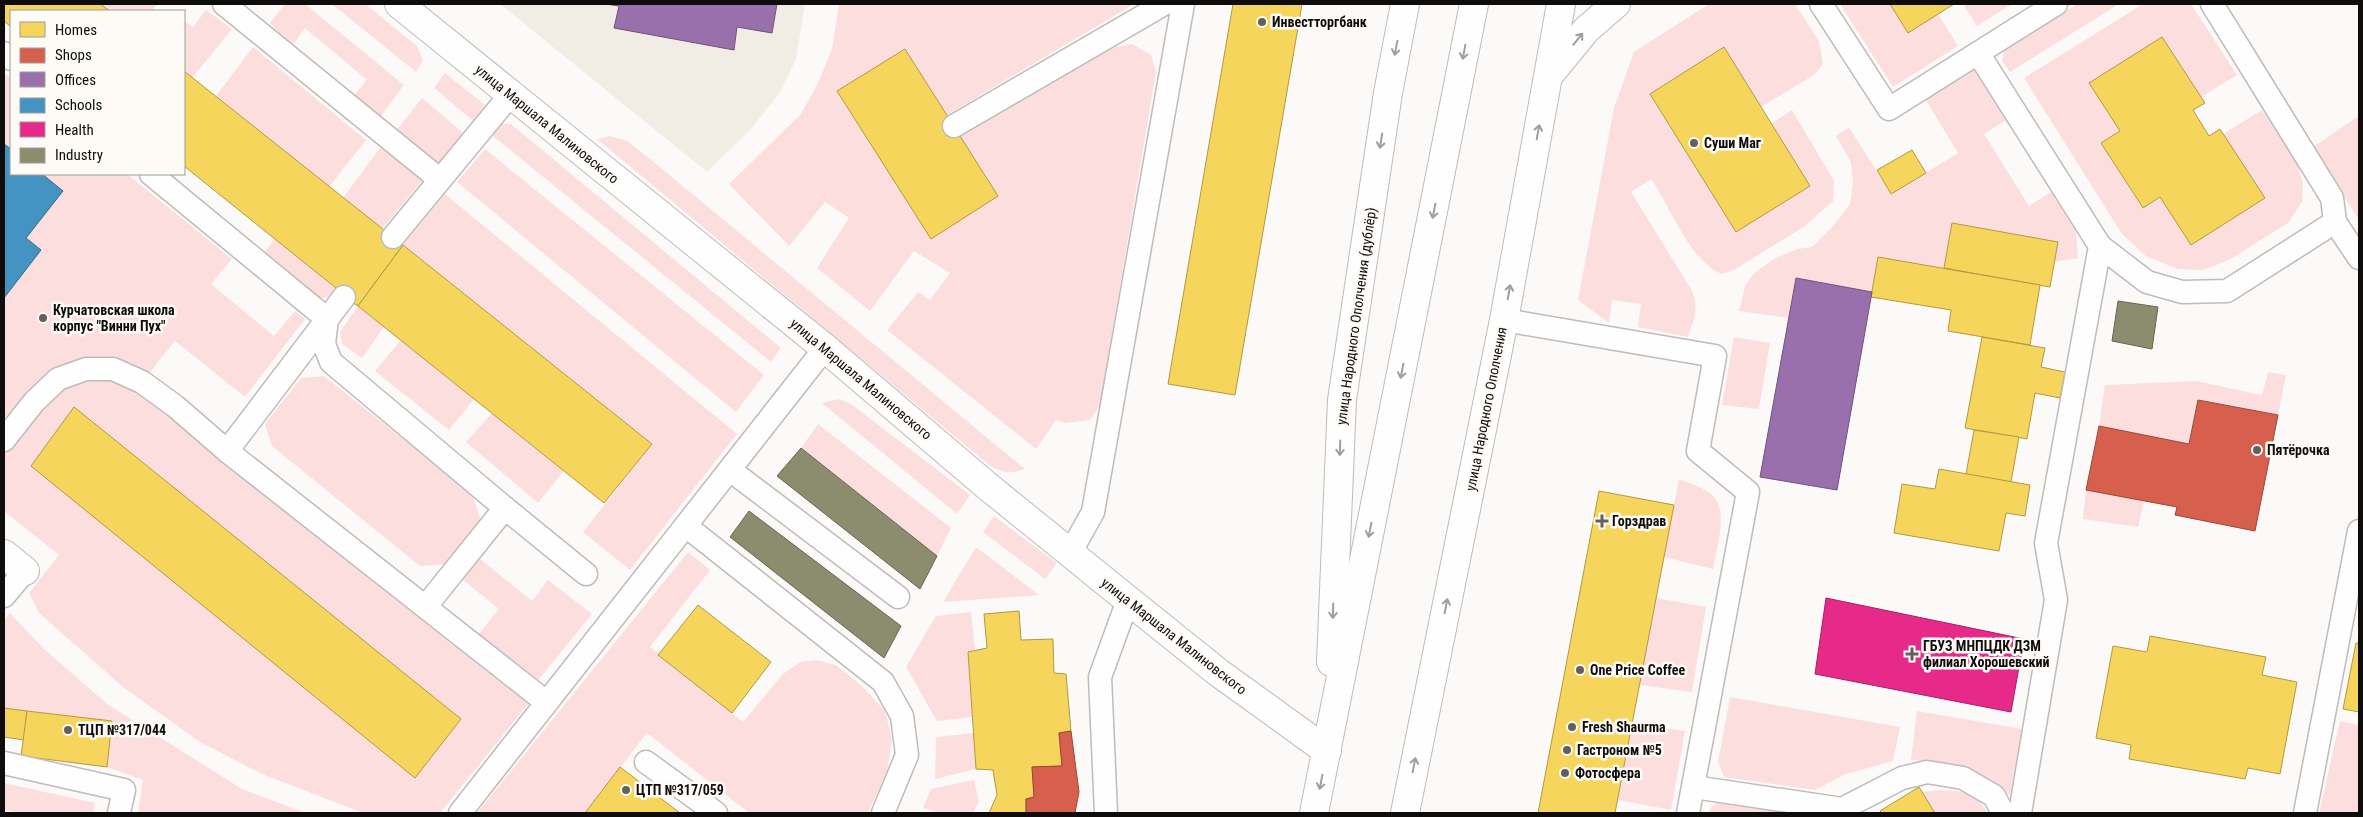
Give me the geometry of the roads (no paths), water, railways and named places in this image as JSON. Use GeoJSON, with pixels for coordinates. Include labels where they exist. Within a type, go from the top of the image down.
{"type":"FeatureCollection","features":[{"type":"Feature","properties":{"kind":"street","name":"улица Маршала Малиновского"},"geometry":{"type":"LineString","coordinates":[[399,4],[825,348],[986,485],[1128,600],[1219,673],[1327,751]]}},
{"type":"Feature","properties":{"kind":"street","name":"улица Народного Ополчения (дублёр)"},"geometry":{"type":"LineString","coordinates":[[1327,751],[1342,400],[1388,93],[1405,4]]}},
{"type":"Feature","properties":{"kind":"street"},"geometry":{"type":"LineString","coordinates":[[1314,813],[1474,4]]}},
{"type":"Feature","properties":{"kind":"street","name":"улица Народного Ополчения"},"geometry":{"type":"LineString","coordinates":[[1404,813],[1504,320],[1561,4]]}},
{"type":"Feature","properties":{"kind":"street"},"geometry":{"type":"LineString","coordinates":[[1548,77],[1586,30],[1616,4]]}},
{"type":"Feature","properties":{"kind":"street"},"geometry":{"type":"LineString","coordinates":[[4,554],[25,571]]}},
{"type":"Feature","properties":{"kind":"lane"},"geometry":{"type":"LineString","coordinates":[[224,4],[439,179]]}},
{"type":"Feature","properties":{"kind":"lane"},"geometry":{"type":"LineString","coordinates":[[954,126],[1164,4]]}},
{"type":"Feature","properties":{"kind":"lane"},"geometry":{"type":"LineString","coordinates":[[1070,553],[1093,512],[1183,4]]}},
{"type":"Feature","properties":{"kind":"lane"},"geometry":{"type":"LineString","coordinates":[[1821,4],[1889,109],[2056,4]]}},
{"type":"Feature","properties":{"kind":"lane"},"geometry":{"type":"LineString","coordinates":[[2212,4],[2332,198],[2336,222],[2359,258]]}},
{"type":"Feature","properties":{"kind":"lane"},"geometry":{"type":"LineString","coordinates":[[1978,52],[2100,246],[2146,282],[2182,292],[2227,291],[2336,222]]}},
{"type":"Feature","properties":{"kind":"lane"},"geometry":{"type":"LineString","coordinates":[[393,237],[511,94]]}},
{"type":"Feature","properties":{"kind":"lane"},"geometry":{"type":"LineString","coordinates":[[152,175],[327,319]]}},
{"type":"Feature","properties":{"kind":"lane"},"geometry":{"type":"LineString","coordinates":[[2020,813],[2056,600],[2046,543],[2100,246]]}},
{"type":"Feature","properties":{"kind":"lane"},"geometry":{"type":"LineString","coordinates":[[228,451],[344,297]]}},
{"type":"Feature","properties":{"kind":"lane"},"geometry":{"type":"LineString","coordinates":[[327,319],[324,344],[331,362],[586,574]]}},
{"type":"Feature","properties":{"kind":"lane"},"geometry":{"type":"LineString","coordinates":[[1504,320],[1715,356],[1698,451],[1748,492],[1688,813]]}},
{"type":"Feature","properties":{"kind":"lane"},"geometry":{"type":"LineString","coordinates":[[460,813],[825,348]]}},
{"type":"Feature","properties":{"kind":"lane"},"geometry":{"type":"LineString","coordinates":[[4,440],[34,402],[58,379],[86,369],[113,369],[142,382],[546,702]]}},
{"type":"Feature","properties":{"kind":"lane"},"geometry":{"type":"LineString","coordinates":[[730,470],[898,597]]}},
{"type":"Feature","properties":{"kind":"lane"},"geometry":{"type":"LineString","coordinates":[[426,606],[505,508]]}},
{"type":"Feature","properties":{"kind":"lane"},"geometry":{"type":"LineString","coordinates":[[686,526],[883,682],[902,716],[907,755],[883,813]]}},
{"type":"Feature","properties":{"kind":"lane"},"geometry":{"type":"LineString","coordinates":[[2306,813],[2359,531]]}},
{"type":"Feature","properties":{"kind":"lane"},"geometry":{"type":"LineString","coordinates":[[4,596],[25,571]]}},
{"type":"Feature","properties":{"kind":"lane"},"geometry":{"type":"LineString","coordinates":[[1106,813],[1100,676],[1128,600]]}},
{"type":"Feature","properties":{"kind":"lane"},"geometry":{"type":"LineString","coordinates":[[646,762],[716,813]]}},
{"type":"Feature","properties":{"kind":"lane"},"geometry":{"type":"LineString","coordinates":[[4,763],[124,790],[119,813]]}},
{"type":"Feature","properties":{"kind":"lane"},"geometry":{"type":"LineString","coordinates":[[1694,787],[1840,811],[1902,778],[1927,772],[1963,778],[1994,796],[2004,813]]}},
{"type":"Feature","properties":{"kind":"place","name":"Инвестторгбанк"},"geometry":{"type":"Point","coordinates":[1262,22]}},
{"type":"Feature","properties":{"kind":"place","name":"Cуши Маг"},"geometry":{"type":"Point","coordinates":[1694,143]}},
{"type":"Feature","properties":{"kind":"place","name":"Курчатовская школа корпус \"Винни Пух\""},"geometry":{"type":"Point","coordinates":[43,318]}},
{"type":"Feature","properties":{"kind":"place","name":"Пятёрочка"},"geometry":{"type":"Point","coordinates":[2257,450]}},
{"type":"Feature","properties":{"kind":"place","name":"Горздрав"},"geometry":{"type":"Point","coordinates":[1602,521]}},
{"type":"Feature","properties":{"kind":"place","name":"ГБУЗ МНПЦДК ДЗМ филиал Хорошевский"},"geometry":{"type":"Point","coordinates":[1912,654]}},
{"type":"Feature","properties":{"kind":"place","name":"One Price Coffee"},"geometry":{"type":"Point","coordinates":[1580,670]}},
{"type":"Feature","properties":{"kind":"place","name":"Fresh Shaurma"},"geometry":{"type":"Point","coordinates":[1572,727]}},
{"type":"Feature","properties":{"kind":"place","name":"ТЦП №317/044"},"geometry":{"type":"Point","coordinates":[68,730]}},
{"type":"Feature","properties":{"kind":"place","name":"Гастроном №5"},"geometry":{"type":"Point","coordinates":[1567,750]}},
{"type":"Feature","properties":{"kind":"place","name":"Фотосфера"},"geometry":{"type":"Point","coordinates":[1565,773]}},
{"type":"Feature","properties":{"kind":"place","name":"ЦТП №317/059"},"geometry":{"type":"Point","coordinates":[626,790]}}]}
